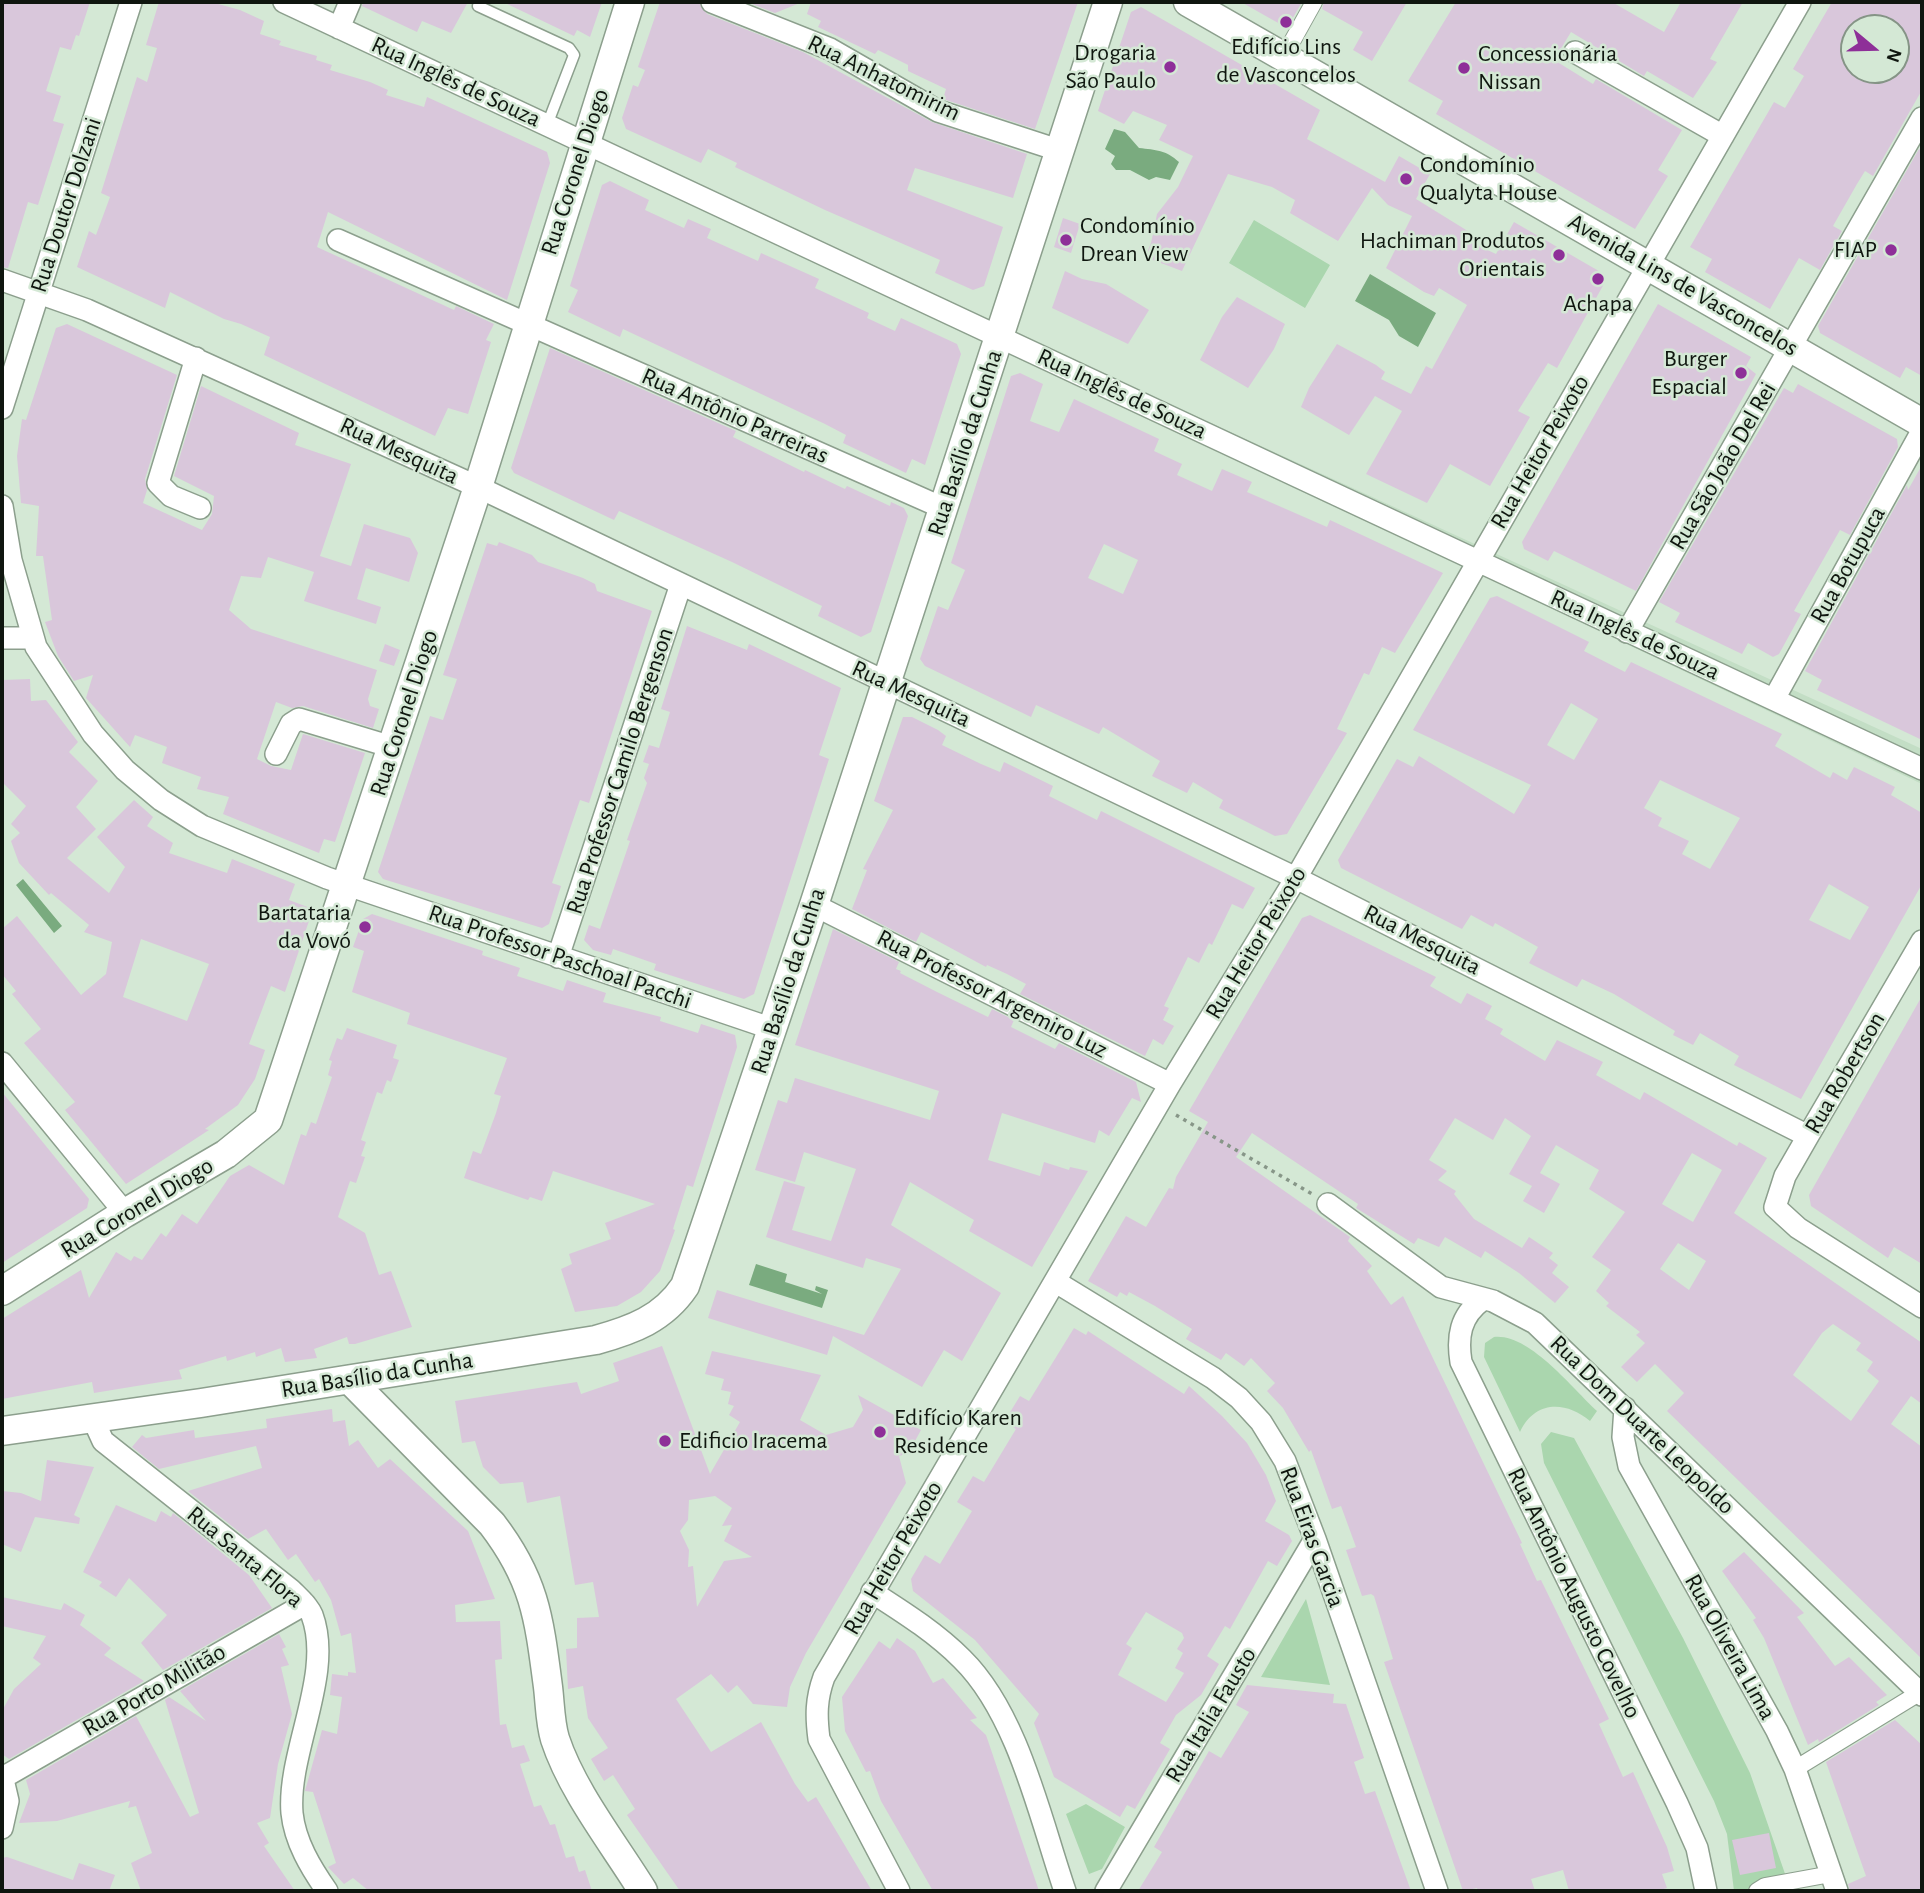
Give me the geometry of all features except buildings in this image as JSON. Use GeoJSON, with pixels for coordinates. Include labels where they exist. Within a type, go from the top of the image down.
{"type":"FeatureCollection","features":[{"type":"Feature","properties":{"kind":"street","name":"Rua Doutor Dolzani"},"geometry":{"type":"LineString","coordinates":[[2,408],[131,2]]}},
{"type":"Feature","properties":{"kind":"street","name":"Rua Inglês de Souza"},"geometry":{"type":"LineString","coordinates":[[284,2],[1922,769]]}},
{"type":"Feature","properties":{"kind":"street"},"geometry":{"type":"LineString","coordinates":[[339,27],[350,2]]}},
{"type":"Feature","properties":{"kind":"street","name":"Rua Coronel Diogo"},"geometry":{"type":"LineString","coordinates":[[2,1291],[125,1213],[226,1154],[268,1120],[478,487],[630,2]]}},
{"type":"Feature","properties":{"kind":"street","name":"Rua Anhatomirim"},"geometry":{"type":"LineString","coordinates":[[712,2],[830,49],[938,111],[1058,150]]}},
{"type":"Feature","properties":{"kind":"street","name":"Rua Basílio da Cunha"},"geometry":{"type":"LineString","coordinates":[[2,1431],[350,1380],[596,1340],[634,1330],[660,1314],[685,1286],[814,905],[1108,2]]}},
{"type":"Feature","properties":{"kind":"street","name":"Avenida Lins de Vasconcelos"},"geometry":{"type":"LineString","coordinates":[[1188,2],[1922,423]]}},
{"type":"Feature","properties":{"kind":"street"},"geometry":{"type":"LineString","coordinates":[[1284,56],[1314,2]]}},
{"type":"Feature","properties":{"kind":"street","name":"Rua Heitor Peixoto"},"geometry":{"type":"LineString","coordinates":[[899,1891],[819,1739],[817,1696],[824,1677],[1170,1083],[1296,878],[1800,2]]}},
{"type":"Feature","properties":{"kind":"street"},"geometry":{"type":"LineString","coordinates":[[1575,52],[1723,136]]}},
{"type":"Feature","properties":{"kind":"street","name":"Rua São João Del Rei"},"geometry":{"type":"LineString","coordinates":[[1627,632],[1922,118]]}},
{"type":"Feature","properties":{"kind":"street","name":"Rua Antônio Parreiras"},"geometry":{"type":"LineString","coordinates":[[338,240],[943,508]]}},
{"type":"Feature","properties":{"kind":"street","name":"Rua Mesquita"},"geometry":{"type":"LineString","coordinates":[[2,279],[87,310],[478,487],[1296,878],[1808,1136]]}},
{"type":"Feature","properties":{"kind":"street"},"geometry":{"type":"LineString","coordinates":[[195,358],[158,483],[171,496],[200,508]]}},
{"type":"Feature","properties":{"kind":"street","name":"Rua Botupuca"},"geometry":{"type":"LineString","coordinates":[[1774,699],[1922,431]]}},
{"type":"Feature","properties":{"kind":"street","name":"Rua Professor Paschoal Pacchi"},"geometry":{"type":"LineString","coordinates":[[2,506],[11,560],[32,638],[64,694],[93,734],[125,769],[161,800],[202,826],[347,886],[773,1029]]}},
{"type":"Feature","properties":{"kind":"street","name":"Rua Professor Camilo Bergenson"},"geometry":{"type":"LineString","coordinates":[[558,957],[681,584]]}},
{"type":"Feature","properties":{"kind":"street"},"geometry":{"type":"LineString","coordinates":[[2,638],[32,638]]}},
{"type":"Feature","properties":{"kind":"street"},"geometry":{"type":"LineString","coordinates":[[276,754],[291,724],[299,719],[392,747]]}},
{"type":"Feature","properties":{"kind":"street","name":"Rua Professor Argemiro Luz"},"geometry":{"type":"LineString","coordinates":[[814,905],[1170,1083]]}},
{"type":"Feature","properties":{"kind":"street","name":"Rua Robertson"},"geometry":{"type":"LineString","coordinates":[[1922,942],[1785,1176],[1775,1207],[1782,1217],[1922,1307]]}},
{"type":"Feature","properties":{"kind":"street"},"geometry":{"type":"LineString","coordinates":[[2,1063],[125,1213]]}},
{"type":"Feature","properties":{"kind":"street","name":"Rua Dom Duarte Leopoldo"},"geometry":{"type":"LineString","coordinates":[[1328,1204],[1434,1282],[1506,1306],[1535,1323],[1921,1694]]}},
{"type":"Feature","properties":{"kind":"street","name":"Rua Eiras Garcia"},"geometry":{"type":"LineString","coordinates":[[1056,1282],[1213,1378],[1239,1398],[1261,1422],[1285,1461],[1315,1539],[1437,1891]]}},
{"type":"Feature","properties":{"kind":"street","name":"Rua Antônio Augusto Covelho"},"geometry":{"type":"LineString","coordinates":[[1482,1300],[1464,1319],[1458,1347],[1461,1362],[1678,1803],[1697,1848],[1706,1891]]}},
{"type":"Feature","properties":{"kind":"street"},"geometry":{"type":"LineString","coordinates":[[350,1380],[492,1524],[512,1550],[530,1585],[538,1616],[554,1737],[566,1764],[643,1891]]}},
{"type":"Feature","properties":{"kind":"street","name":"Rua Oliveira Lima"},"geometry":{"type":"LineString","coordinates":[[1625,1408],[1623,1437],[1629,1465],[1756,1688],[1795,1769],[1834,1883]]}},
{"type":"Feature","properties":{"kind":"street","name":"Rua Santa Flora"},"geometry":{"type":"LineString","coordinates":[[93,1419],[103,1441],[305,1604],[312,1614],[316,1636],[315,1681],[302,1740],[292,1812],[309,1865],[327,1891]]}},
{"type":"Feature","properties":{"kind":"street","name":"Rua Italia Fausto"},"geometry":{"type":"LineString","coordinates":[[1106,1891],[1315,1539]]}},
{"type":"Feature","properties":{"kind":"street"},"geometry":{"type":"LineString","coordinates":[[872,1592],[928,1629],[963,1660],[999,1709],[1026,1775],[1065,1891]]}},
{"type":"Feature","properties":{"kind":"street","name":"Rua Porto Militão"},"geometry":{"type":"LineString","coordinates":[[3,1776],[305,1604]]}},
{"type":"Feature","properties":{"kind":"street"},"geometry":{"type":"LineString","coordinates":[[1795,1769],[1921,1694]]}},
{"type":"Feature","properties":{"kind":"street"},"geometry":{"type":"LineString","coordinates":[[2,1828],[8,1801],[3,1776]]}},
{"type":"Feature","properties":{"kind":"street"},"geometry":{"type":"LineString","coordinates":[[1757,1891],[1765,1886],[1834,1883]]}},
{"type":"Feature","properties":{"kind":"lane"},"geometry":{"type":"LineString","coordinates":[[478,6],[569,48],[573,55],[547,125]]}},
{"type":"Feature","properties":{"kind":"path"},"geometry":{"type":"LineString","coordinates":[[1158,1104],[1328,1204]]}},
{"type":"Feature","properties":{"kind":"shaded area"},"geometry":{"type":"Polygon","coordinates":[[[1114,129],[1125,132],[1139,148],[1165,153],[1179,162],[1170,180],[1156,177],[1149,180],[1130,170],[1116,170],[1111,164],[1115,156],[1105,149],[1114,129]]]}},
{"type":"Feature","properties":{"kind":"shaded area"},"geometry":{"type":"Polygon","coordinates":[[[1254,220],[1330,265],[1305,308],[1229,263],[1254,220]]]}},
{"type":"Feature","properties":{"kind":"shaded area"},"geometry":{"type":"Polygon","coordinates":[[[1370,274],[1436,313],[1418,347],[1399,336],[1389,320],[1355,301],[1370,274]]]}},
{"type":"Feature","properties":{"kind":"shaded area"},"geometry":{"type":"Polygon","coordinates":[[[1032,341],[1922,749],[1922,784],[1021,357],[1032,341]]]}},
{"type":"Feature","properties":{"kind":"shaded area"},"geometry":{"type":"Polygon","coordinates":[[[23,879],[62,926],[54,933],[16,885],[23,879]]]}},
{"type":"Feature","properties":{"kind":"shaded area"},"geometry":{"type":"Polygon","coordinates":[[[756,1264],[787,1274],[785,1282],[822,1294],[815,1290],[816,1286],[828,1290],[822,1308],[749,1285],[756,1264]]]}},
{"type":"Feature","properties":{"kind":"shaded area"},"geometry":{"type":"Polygon","coordinates":[[[1494,1337],[1507,1338],[1521,1344],[1549,1364],[1597,1411],[1590,1421],[1571,1410],[1552,1407],[1534,1414],[1520,1432],[1484,1357],[1485,1343],[1494,1337]]]}},
{"type":"Feature","properties":{"kind":"shaded area"},"geometry":{"type":"Polygon","coordinates":[[[1551,1432],[1574,1438],[1683,1638],[1750,1773],[1791,1891],[1734,1891],[1727,1834],[1714,1801],[1544,1463],[1541,1444],[1551,1432]]]}},
{"type":"Feature","properties":{"kind":"shaded area"},"geometry":{"type":"Polygon","coordinates":[[[1306,1599],[1330,1685],[1261,1677],[1306,1599]]]}},
{"type":"Feature","properties":{"kind":"shaded area"},"geometry":{"type":"Polygon","coordinates":[[[1086,1804],[1125,1827],[1102,1869],[1089,1874],[1066,1814],[1086,1804]]]}},
{"type":"Feature","properties":{"kind":"place","name":"Edifício Lins de Vasconcelos"},"geometry":{"type":"Point","coordinates":[1286,22]}},
{"type":"Feature","properties":{"kind":"place","name":"Drogaria São Paulo"},"geometry":{"type":"Point","coordinates":[1170,67]}},
{"type":"Feature","properties":{"kind":"place","name":"Concessionária Nissan"},"geometry":{"type":"Point","coordinates":[1464,68]}},
{"type":"Feature","properties":{"kind":"place","name":"Condomínio Qualyta House"},"geometry":{"type":"Point","coordinates":[1406,179]}},
{"type":"Feature","properties":{"kind":"place","name":"Condomínio Drean View"},"geometry":{"type":"Point","coordinates":[1066,240]}},
{"type":"Feature","properties":{"kind":"place","name":"FIAP"},"geometry":{"type":"Point","coordinates":[1891,250]}},
{"type":"Feature","properties":{"kind":"place","name":"Hachiman Produtos Orientais"},"geometry":{"type":"Point","coordinates":[1559,255]}},
{"type":"Feature","properties":{"kind":"place","name":"Achapa"},"geometry":{"type":"Point","coordinates":[1598,279]}},
{"type":"Feature","properties":{"kind":"place","name":"Burger Espacial"},"geometry":{"type":"Point","coordinates":[1741,373]}},
{"type":"Feature","properties":{"kind":"place","name":"Bartataria da Vovó"},"geometry":{"type":"Point","coordinates":[365,927]}},
{"type":"Feature","properties":{"kind":"place","name":"Edifício Karen Residence"},"geometry":{"type":"Point","coordinates":[880,1432]}},
{"type":"Feature","properties":{"kind":"place","name":"Edificio Iracema"},"geometry":{"type":"Point","coordinates":[665,1441]}}]}
